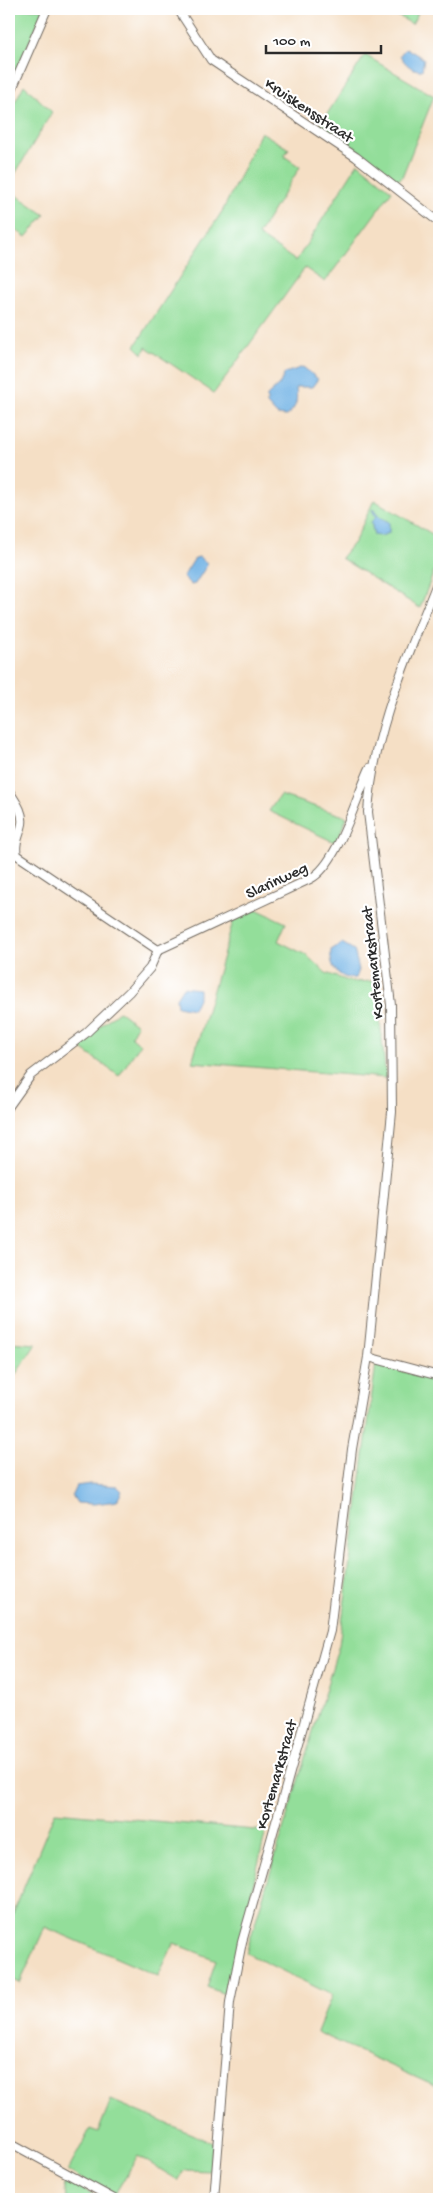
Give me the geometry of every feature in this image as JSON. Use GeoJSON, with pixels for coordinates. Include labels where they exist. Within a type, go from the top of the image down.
{"type":"FeatureCollection","features":[{"type":"Feature","properties":{"kind":"street"},"geometry":{"type":"LineString","coordinates":[[9,96],[47,9]]}},
{"type":"Feature","properties":{"kind":"street","name":"Kruiskensstraat"},"geometry":{"type":"LineString","coordinates":[[178,9],[211,60],[356,157],[439,222]]}},
{"type":"Feature","properties":{"kind":"street","name":"Kortemarkstraat"},"geometry":{"type":"LineString","coordinates":[[214,2199],[230,2002],[242,1942],[330,1631],[352,1449],[368,1357],[392,1112],[391,1005],[368,812],[373,761],[395,689],[439,578]]}},
{"type":"Feature","properties":{"kind":"street","name":"Slarinweg"},"geometry":{"type":"LineString","coordinates":[[158,950],[310,879],[322,871],[336,851],[373,761]]}},
{"type":"Feature","properties":{"kind":"street"},"geometry":{"type":"LineString","coordinates":[[9,791],[20,811],[22,823],[15,848],[16,855],[158,950],[150,968],[129,992],[86,1033],[31,1075],[9,1106]]}},
{"type":"Feature","properties":{"kind":"street"},"geometry":{"type":"LineString","coordinates":[[368,1357],[439,1376]]}},
{"type":"Feature","properties":{"kind":"street"},"geometry":{"type":"LineString","coordinates":[[9,2142],[114,2199]]}},
{"type":"Feature","properties":{"kind":"green space"},"geometry":{"type":"Polygon","coordinates":[[[9,9],[44,9],[9,88],[9,9]]]}},
{"type":"Feature","properties":{"kind":"green space"},"geometry":{"type":"Polygon","coordinates":[[[386,9],[420,9],[412,24],[386,9]]]}},
{"type":"Feature","properties":{"kind":"green space"},"geometry":{"type":"Polygon","coordinates":[[[365,55],[434,96],[402,177],[396,182],[320,125],[365,55]]]}},
{"type":"Feature","properties":{"kind":"green space"},"geometry":{"type":"Polygon","coordinates":[[[24,85],[52,112],[9,184],[9,113],[24,85]]]}},
{"type":"Feature","properties":{"kind":"green space"},"geometry":{"type":"Polygon","coordinates":[[[261,132],[289,149],[284,156],[300,167],[258,235],[296,261],[358,163],[392,191],[325,282],[305,268],[214,393],[146,347],[143,354],[135,346],[223,210],[261,132]]]}},
{"type":"Feature","properties":{"kind":"green space"},"geometry":{"type":"Polygon","coordinates":[[[9,190],[45,215],[26,237],[9,225],[9,190]]]}},
{"type":"Feature","properties":{"kind":"green space"},"geometry":{"type":"Polygon","coordinates":[[[374,500],[439,538],[439,558],[420,608],[341,558],[355,541],[374,500]]]}},
{"type":"Feature","properties":{"kind":"green space"},"geometry":{"type":"Polygon","coordinates":[[[280,795],[347,817],[336,843],[269,811],[280,795]]]}},
{"type":"Feature","properties":{"kind":"green space"},"geometry":{"type":"Polygon","coordinates":[[[254,908],[286,923],[278,941],[306,955],[326,973],[351,982],[376,981],[386,1078],[192,1062],[234,918],[254,908]]]}},
{"type":"Feature","properties":{"kind":"green space"},"geometry":{"type":"Polygon","coordinates":[[[119,1011],[137,1025],[131,1036],[140,1044],[119,1076],[76,1045],[119,1011]]]}},
{"type":"Feature","properties":{"kind":"green space"},"geometry":{"type":"Polygon","coordinates":[[[9,1342],[36,1344],[9,1384],[9,1342]]]}},
{"type":"Feature","properties":{"kind":"green space"},"geometry":{"type":"Polygon","coordinates":[[[376,1363],[439,1382],[439,2088],[317,2032],[332,1995],[246,1953],[339,1645],[376,1363]]]}},
{"type":"Feature","properties":{"kind":"green space"},"geometry":{"type":"Polygon","coordinates":[[[55,1812],[266,1831],[227,1995],[207,1987],[216,1960],[174,1943],[158,1976],[45,1927],[20,1983],[9,1978],[9,1913],[13,1914],[55,1812]]]}},
{"type":"Feature","properties":{"kind":"green space"},"geometry":{"type":"Polygon","coordinates":[[[111,2100],[213,2143],[210,2171],[184,2170],[178,2180],[138,2156],[113,2197],[68,2171],[90,2129],[98,2132],[111,2100]]]}},
{"type":"Feature","properties":{"kind":"green space"},"geometry":{"type":"Polygon","coordinates":[[[64,2179],[102,2199],[66,2199],[64,2179]]]}},
{"type":"Feature","properties":{"kind":"water"},"geometry":{"type":"Polygon","coordinates":[[[406,48],[424,59],[422,70],[412,68],[404,61],[400,55],[406,48]]]}},
{"type":"Feature","properties":{"kind":"water"},"geometry":{"type":"Polygon","coordinates":[[[303,367],[318,379],[312,387],[296,387],[296,400],[293,410],[286,416],[277,415],[267,404],[267,396],[279,385],[285,373],[303,367]]]}},
{"type":"Feature","properties":{"kind":"water"},"geometry":{"type":"Polygon","coordinates":[[[373,509],[379,517],[389,522],[389,533],[381,536],[374,535],[371,522],[376,517],[373,509]]]}},
{"type":"Feature","properties":{"kind":"water"},"geometry":{"type":"Polygon","coordinates":[[[199,557],[207,565],[195,584],[191,585],[183,577],[195,558],[199,557]]]}},
{"type":"Feature","properties":{"kind":"water"},"geometry":{"type":"Polygon","coordinates":[[[342,943],[354,950],[359,970],[356,978],[340,975],[332,962],[331,950],[342,943]]]}},
{"type":"Feature","properties":{"kind":"water"},"geometry":{"type":"Polygon","coordinates":[[[183,987],[199,989],[199,996],[193,1009],[177,1006],[176,998],[183,987]]]}},
{"type":"Feature","properties":{"kind":"water"},"geometry":{"type":"Polygon","coordinates":[[[90,1484],[117,1486],[122,1491],[117,1501],[94,1504],[77,1503],[72,1495],[76,1486],[90,1484]]]}}]}
